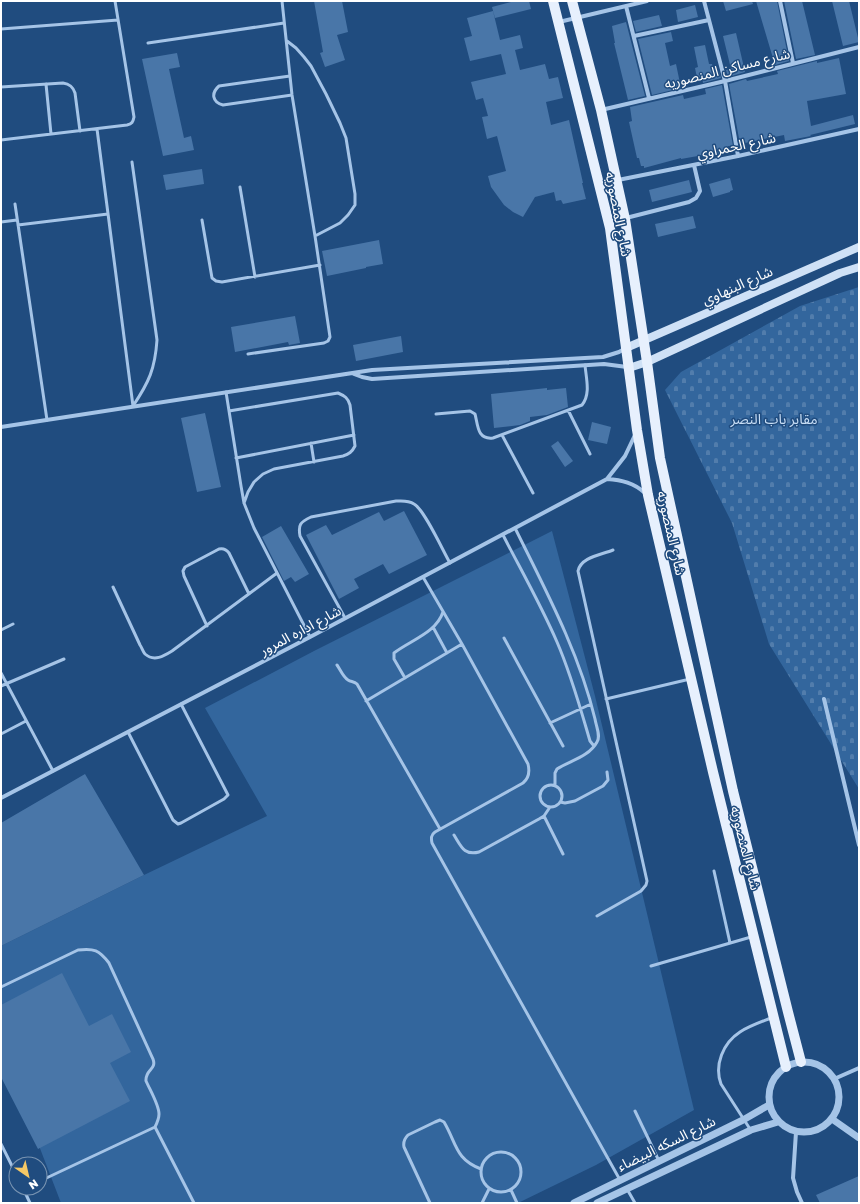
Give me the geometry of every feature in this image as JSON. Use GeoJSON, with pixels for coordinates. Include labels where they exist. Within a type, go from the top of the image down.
{"type":"FeatureCollection","features":[{"type":"Feature","properties":{"kind":"main road","name":"شارع المنصوريه"},"geometry":{"type":"LineString","coordinates":[[553,1],[610,228],[636,430],[648,496],[713,772],[786,1067]]}},
{"type":"Feature","properties":{"kind":"main road","name":"شارع المنصوريه"},"geometry":{"type":"LineString","coordinates":[[572,1],[601,110],[625,219],[660,458],[731,783],[801,1062]]}},
{"type":"Feature","properties":{"kind":"main road","name":"شارع البنهاوي"},"geometry":{"type":"LineString","coordinates":[[626,348],[859,247]]}},
{"type":"Feature","properties":{"kind":"main road"},"geometry":{"type":"LineString","coordinates":[[629,368],[647,362],[840,273],[859,267]]}},
{"type":"Feature","properties":{"kind":"main road"},"geometry":{"type":"LineString","coordinates":[[642,462],[660,458]]}},
{"type":"Feature","properties":{"kind":"main road"},"geometry":{"type":"LineString","coordinates":[[692,678],[708,675]]}},
{"type":"Feature","properties":{"kind":"main road"},"geometry":{"type":"LineString","coordinates":[[753,937],[768,934]]}},
{"type":"Feature","properties":{"kind":"main road"},"geometry":{"type":"LineString","coordinates":[[773,1017],[788,1012]]}},
{"type":"Feature","properties":{"kind":"street"},"geometry":{"type":"LineString","coordinates":[[558,22],[626,6],[636,2],[647,1]]}},
{"type":"Feature","properties":{"kind":"street"},"geometry":{"type":"LineString","coordinates":[[704,1],[725,81],[738,156]]}},
{"type":"Feature","properties":{"kind":"street"},"geometry":{"type":"LineString","coordinates":[[780,1],[793,64]]}},
{"type":"Feature","properties":{"kind":"street"},"geometry":{"type":"LineString","coordinates":[[626,6],[649,98]]}},
{"type":"Feature","properties":{"kind":"street"},"geometry":{"type":"LineString","coordinates":[[634,36],[709,20]]}},
{"type":"Feature","properties":{"kind":"street","name":"شارع مساكن المنصوريه"},"geometry":{"type":"LineString","coordinates":[[601,110],[725,81],[859,47]]}},
{"type":"Feature","properties":{"kind":"street","name":"شارع الحمراوي"},"geometry":{"type":"LineString","coordinates":[[617,180],[738,156],[859,129]]}},
{"type":"Feature","properties":{"kind":"street"},"geometry":{"type":"LineString","coordinates":[[625,219],[689,202],[696,198],[700,191],[694,165]]}},
{"type":"Feature","properties":{"kind":"street"},"geometry":{"type":"LineString","coordinates":[[1,427],[339,374],[372,370],[603,357],[626,348]]}},
{"type":"Feature","properties":{"kind":"street"},"geometry":{"type":"LineString","coordinates":[[353,373],[362,377],[382,378],[608,364],[629,368]]}},
{"type":"Feature","properties":{"kind":"street","name":"شارع اداره المرور"},"geometry":{"type":"LineString","coordinates":[[1,798],[310,637],[607,478],[625,456],[636,430]]}},
{"type":"Feature","properties":{"kind":"street"},"geometry":{"type":"LineString","coordinates":[[607,478],[619,479],[630,483],[640,488],[648,496]]}},
{"type":"Feature","properties":{"kind":"street"},"geometry":{"type":"LineString","coordinates":[[824,699],[859,846]]}},
{"type":"Feature","properties":{"kind":"street"},"geometry":{"type":"LineString","coordinates":[[801,1062],[820,1066],[828,1072],[834,1079],[838,1089],[839,1100],[837,1110],[832,1119],[815,1131],[806,1133],[796,1132],[786,1128],[778,1122],[769,1105],[770,1088],[779,1073],[786,1067],[801,1062]]}},
{"type":"Feature","properties":{"kind":"street"},"geometry":{"type":"LineString","coordinates":[[834,1079],[859,1068]]}},
{"type":"Feature","properties":{"kind":"street","name":"شارع السكه البيضاء"},"geometry":{"type":"LineString","coordinates":[[574,1203],[743,1120],[769,1105]]}},
{"type":"Feature","properties":{"kind":"street"},"geometry":{"type":"LineString","coordinates":[[832,1119],[859,1138]]}},
{"type":"Feature","properties":{"kind":"street","name":"شارع السكه البيضاء"},"geometry":{"type":"LineString","coordinates":[[597,1203],[751,1130],[778,1122]]}},
{"type":"Feature","properties":{"kind":"street"},"geometry":{"type":"LineString","coordinates":[[796,1132],[793,1178],[802,1203]]}},
{"type":"Feature","properties":{"kind":"lane"},"geometry":{"type":"LineString","coordinates":[[1,140],[127,125],[134,121],[115,1]]}},
{"type":"Feature","properties":{"kind":"lane"},"geometry":{"type":"LineString","coordinates":[[248,354],[324,343],[328,341],[330,337],[292,95],[282,1]]}},
{"type":"Feature","properties":{"kind":"lane"},"geometry":{"type":"LineString","coordinates":[[1,29],[118,20]]}},
{"type":"Feature","properties":{"kind":"lane"},"geometry":{"type":"LineString","coordinates":[[148,43],[284,23]]}},
{"type":"Feature","properties":{"kind":"lane"},"geometry":{"type":"LineString","coordinates":[[286,41],[296,48],[311,66],[340,123],[346,138],[355,194],[354,205],[348,215],[340,223],[315,236]]}},
{"type":"Feature","properties":{"kind":"lane"},"geometry":{"type":"LineString","coordinates":[[290,76],[219,86],[215,89],[213,97],[218,104],[223,105],[292,95]]}},
{"type":"Feature","properties":{"kind":"lane"},"geometry":{"type":"LineString","coordinates":[[1,87],[63,83],[69,84],[75,93],[80,131]]}},
{"type":"Feature","properties":{"kind":"lane"},"geometry":{"type":"LineString","coordinates":[[46,84],[51,134]]}},
{"type":"Feature","properties":{"kind":"lane"},"geometry":{"type":"LineString","coordinates":[[97,129],[133,406]]}},
{"type":"Feature","properties":{"kind":"lane"},"geometry":{"type":"LineString","coordinates":[[132,162],[157,340],[156,358],[151,375],[133,406]]}},
{"type":"Feature","properties":{"kind":"lane"},"geometry":{"type":"LineString","coordinates":[[240,187],[255,277]]}},
{"type":"Feature","properties":{"kind":"lane"},"geometry":{"type":"LineString","coordinates":[[15,204],[47,420]]}},
{"type":"Feature","properties":{"kind":"lane"},"geometry":{"type":"LineString","coordinates":[[18,225],[108,214]]}},
{"type":"Feature","properties":{"kind":"lane"},"geometry":{"type":"LineString","coordinates":[[1,222],[17,220]]}},
{"type":"Feature","properties":{"kind":"lane"},"geometry":{"type":"LineString","coordinates":[[202,220],[212,278],[216,282],[320,266]]}},
{"type":"Feature","properties":{"kind":"lane"},"geometry":{"type":"LineString","coordinates":[[436,414],[470,411],[474,414],[482,436],[487,439],[502,435],[582,405],[588,395],[585,366]]}},
{"type":"Feature","properties":{"kind":"lane"},"geometry":{"type":"LineString","coordinates":[[226,392],[244,503],[254,528],[310,637]]}},
{"type":"Feature","properties":{"kind":"lane"},"geometry":{"type":"LineString","coordinates":[[229,411],[338,393],[344,395],[350,405],[355,446],[353,451],[348,455],[274,469],[264,474],[254,482],[244,503]]}},
{"type":"Feature","properties":{"kind":"lane"},"geometry":{"type":"LineString","coordinates":[[568,410],[590,454]]}},
{"type":"Feature","properties":{"kind":"lane"},"geometry":{"type":"LineString","coordinates":[[236,458],[354,435]]}},
{"type":"Feature","properties":{"kind":"lane"},"geometry":{"type":"LineString","coordinates":[[502,435],[533,493]]}},
{"type":"Feature","properties":{"kind":"lane"},"geometry":{"type":"LineString","coordinates":[[311,443],[314,462]]}},
{"type":"Feature","properties":{"kind":"lane"},"geometry":{"type":"LineString","coordinates":[[345,618],[300,536],[298,528],[303,521],[311,517],[406,500],[415,504],[422,512],[450,563]]}},
{"type":"Feature","properties":{"kind":"lane"},"geometry":{"type":"LineString","coordinates":[[515,528],[552,604],[579,670],[591,704],[598,733],[597,743],[594,746],[587,752],[557,769],[555,773],[555,786]]}},
{"type":"Feature","properties":{"kind":"lane"},"geometry":{"type":"LineString","coordinates":[[503,535],[557,642],[570,675],[590,741],[594,746]]}},
{"type":"Feature","properties":{"kind":"lane"},"geometry":{"type":"LineString","coordinates":[[207,626],[184,576],[183,571],[185,567],[223,548],[229,553],[249,594]]}},
{"type":"Feature","properties":{"kind":"lane"},"geometry":{"type":"LineString","coordinates":[[597,916],[641,891],[646,886],[578,572],[581,564],[585,561],[613,550]]}},
{"type":"Feature","properties":{"kind":"lane"},"geometry":{"type":"LineString","coordinates":[[113,586],[145,654],[154,658],[164,656],[207,626],[277,573]]}},
{"type":"Feature","properties":{"kind":"lane"},"geometry":{"type":"LineString","coordinates":[[423,577],[462,644],[530,770],[529,775],[523,783],[432,834],[431,838],[434,848],[620,1180]]}},
{"type":"Feature","properties":{"kind":"lane"},"geometry":{"type":"LineString","coordinates":[[405,678],[394,659],[394,653],[433,627],[443,612]]}},
{"type":"Feature","properties":{"kind":"lane"},"geometry":{"type":"LineString","coordinates":[[1,630],[13,624]]}},
{"type":"Feature","properties":{"kind":"lane"},"geometry":{"type":"LineString","coordinates":[[433,627],[447,652]]}},
{"type":"Feature","properties":{"kind":"lane"},"geometry":{"type":"LineString","coordinates":[[504,638],[563,746]]}},
{"type":"Feature","properties":{"kind":"lane"},"geometry":{"type":"LineString","coordinates":[[366,701],[462,644]]}},
{"type":"Feature","properties":{"kind":"lane"},"geometry":{"type":"LineString","coordinates":[[1,686],[64,659]]}},
{"type":"Feature","properties":{"kind":"lane"},"geometry":{"type":"LineString","coordinates":[[338,665],[346,679],[356,682],[440,829]]}},
{"type":"Feature","properties":{"kind":"lane"},"geometry":{"type":"LineString","coordinates":[[1,673],[53,771]]}},
{"type":"Feature","properties":{"kind":"lane"},"geometry":{"type":"LineString","coordinates":[[606,699],[692,678]]}},
{"type":"Feature","properties":{"kind":"lane"},"geometry":{"type":"LineString","coordinates":[[128,732],[173,820],[178,824],[181,823],[224,800],[228,795],[181,704]]}},
{"type":"Feature","properties":{"kind":"lane"},"geometry":{"type":"LineString","coordinates":[[550,723],[591,704]]}},
{"type":"Feature","properties":{"kind":"lane"},"geometry":{"type":"LineString","coordinates":[[1,734],[26,721]]}},
{"type":"Feature","properties":{"kind":"lane"},"geometry":{"type":"LineString","coordinates":[[560,802],[575,801],[603,786],[608,780],[607,772]]}},
{"type":"Feature","properties":{"kind":"lane"},"geometry":{"type":"LineString","coordinates":[[550,785],[559,788],[562,797],[560,802],[556,806],[545,806],[540,798],[542,789],[550,785]]}},
{"type":"Feature","properties":{"kind":"lane"},"geometry":{"type":"LineString","coordinates":[[454,835],[464,850],[469,853],[479,852],[544,816],[550,807]]}},
{"type":"Feature","properties":{"kind":"lane"},"geometry":{"type":"LineString","coordinates":[[544,816],[562,854]]}},
{"type":"Feature","properties":{"kind":"lane"},"geometry":{"type":"LineString","coordinates":[[714,871],[730,943]]}},
{"type":"Feature","properties":{"kind":"lane"},"geometry":{"type":"LineString","coordinates":[[651,966],[753,937]]}},
{"type":"Feature","properties":{"kind":"lane"},"geometry":{"type":"LineString","coordinates":[[1,987],[78,950],[90,949],[101,953],[109,963],[155,1063],[154,1067],[147,1072],[145,1076],[158,1108],[158,1121],[155,1127],[48,1177]]}},
{"type":"Feature","properties":{"kind":"lane"},"geometry":{"type":"LineString","coordinates":[[751,1130],[743,1120],[721,1084],[718,1077],[718,1067],[722,1054],[734,1037],[741,1032],[773,1017]]}},
{"type":"Feature","properties":{"kind":"lane"},"geometry":{"type":"LineString","coordinates":[[635,1111],[659,1161]]}},
{"type":"Feature","properties":{"kind":"lane"},"geometry":{"type":"LineString","coordinates":[[430,1203],[404,1147],[405,1138],[408,1135],[440,1120],[444,1122],[463,1159],[481,1169]]}},
{"type":"Feature","properties":{"kind":"lane"},"geometry":{"type":"LineString","coordinates":[[155,1127],[194,1203]]}},
{"type":"Feature","properties":{"kind":"lane"},"geometry":{"type":"LineString","coordinates":[[1,1144],[8,1158]]}},
{"type":"Feature","properties":{"kind":"lane"},"geometry":{"type":"LineString","coordinates":[[503,1152],[516,1158],[522,1172],[516,1186],[504,1193],[489,1189],[484,1184],[481,1177],[481,1169],[488,1156],[503,1152]]}},
{"type":"Feature","properties":{"kind":"lane"},"geometry":{"type":"LineString","coordinates":[[482,1203],[489,1189]]}},
{"type":"Feature","properties":{"kind":"lane"},"geometry":{"type":"LineString","coordinates":[[627,1189],[635,1203]]}},
{"type":"Feature","properties":{"kind":"lane"},"geometry":{"type":"LineString","coordinates":[[511,1190],[517,1203]]}},
{"type":"Feature","properties":{"kind":"green space","name":"مقابر باب النصر"},"geometry":{"type":"Polygon","coordinates":[[[859,287],[859,789],[769,644],[732,523],[665,390],[681,372],[800,306],[859,287]]]}},
{"type":"Feature","properties":{"kind":"green space"},"geometry":{"type":"Polygon","coordinates":[[[552,531],[595,696],[694,1110],[596,1165],[518,1203],[61,1203],[48,1169],[48,1156],[43,1156],[1,1047],[1,946],[267,816],[205,708],[314,651],[552,531]]]}},
{"type":"Feature","properties":{"kind":"building"},"geometry":{"type":"Polygon","coordinates":[[[314,1],[342,1],[348,32],[337,35],[345,60],[325,67],[320,53],[323,52],[314,1]]]}},
{"type":"Feature","properties":{"kind":"building"},"geometry":{"type":"Polygon","coordinates":[[[515,1],[529,1],[531,9],[495,18],[492,7],[515,1]]]}},
{"type":"Feature","properties":{"kind":"building"},"geometry":{"type":"Polygon","coordinates":[[[723,1],[752,1],[753,4],[726,11],[723,1]]]}},
{"type":"Feature","properties":{"kind":"building"},"geometry":{"type":"Polygon","coordinates":[[[756,1],[777,1],[789,61],[775,65],[756,1]]]}},
{"type":"Feature","properties":{"kind":"building"},"geometry":{"type":"Polygon","coordinates":[[[784,1],[802,1],[815,55],[796,59],[784,1]]]}},
{"type":"Feature","properties":{"kind":"building"},"geometry":{"type":"Polygon","coordinates":[[[832,1],[849,1],[859,42],[843,46],[832,1]]]}},
{"type":"Feature","properties":{"kind":"building"},"geometry":{"type":"Polygon","coordinates":[[[695,5],[698,17],[678,22],[676,10],[695,5]]]}},
{"type":"Feature","properties":{"kind":"building"},"geometry":{"type":"Polygon","coordinates":[[[493,11],[500,40],[520,35],[523,48],[515,50],[520,70],[545,64],[549,79],[558,77],[563,98],[546,102],[551,125],[569,120],[586,199],[563,204],[561,200],[556,201],[554,192],[535,197],[523,217],[504,205],[491,187],[488,176],[506,171],[497,136],[487,139],[482,117],[488,116],[483,98],[476,100],[471,82],[506,74],[501,54],[470,61],[464,38],[472,36],[467,18],[493,11]]]}},
{"type":"Feature","properties":{"kind":"building"},"geometry":{"type":"Polygon","coordinates":[[[659,15],[662,26],[636,32],[633,21],[659,15]]]}},
{"type":"Feature","properties":{"kind":"building"},"geometry":{"type":"Polygon","coordinates":[[[626,22],[645,96],[628,100],[614,43],[612,26],[626,22]]]}},
{"type":"Feature","properties":{"kind":"building"},"geometry":{"type":"Polygon","coordinates":[[[671,32],[673,41],[665,43],[670,66],[676,64],[681,88],[652,95],[638,39],[671,32]]]}},
{"type":"Feature","properties":{"kind":"building"},"geometry":{"type":"Polygon","coordinates":[[[736,33],[745,72],[728,77],[726,70],[731,69],[723,36],[736,33]]]}},
{"type":"Feature","properties":{"kind":"building"},"geometry":{"type":"Polygon","coordinates":[[[705,45],[709,64],[712,64],[714,73],[719,72],[721,78],[703,83],[702,77],[697,78],[695,68],[698,67],[694,47],[705,45]]]}},
{"type":"Feature","properties":{"kind":"building"},"geometry":{"type":"Polygon","coordinates":[[[177,53],[180,67],[169,69],[184,138],[191,136],[194,150],[163,156],[142,59],[177,53]]]}},
{"type":"Feature","properties":{"kind":"building"},"geometry":{"type":"Polygon","coordinates":[[[839,58],[846,94],[807,101],[811,126],[853,115],[855,124],[810,135],[811,136],[785,141],[784,135],[740,144],[729,84],[746,79],[747,81],[778,74],[777,71],[817,61],[817,63],[839,58]]]}},
{"type":"Feature","properties":{"kind":"building"},"geometry":{"type":"Polygon","coordinates":[[[722,85],[733,146],[728,146],[729,152],[709,156],[709,154],[681,158],[644,168],[644,166],[641,166],[639,158],[637,158],[629,122],[632,121],[630,107],[683,95],[684,99],[706,94],[705,89],[722,85]]]}},
{"type":"Feature","properties":{"kind":"building"},"geometry":{"type":"Polygon","coordinates":[[[202,169],[204,184],[166,190],[163,175],[202,169]]]}},
{"type":"Feature","properties":{"kind":"building"},"geometry":{"type":"Polygon","coordinates":[[[730,178],[733,190],[713,197],[709,184],[730,178]]]}},
{"type":"Feature","properties":{"kind":"building"},"geometry":{"type":"Polygon","coordinates":[[[689,180],[692,192],[652,202],[649,190],[689,180]]]}},
{"type":"Feature","properties":{"kind":"building"},"geometry":{"type":"Polygon","coordinates":[[[693,216],[696,228],[658,237],[655,224],[693,216]]]}},
{"type":"Feature","properties":{"kind":"building"},"geometry":{"type":"Polygon","coordinates":[[[379,240],[383,264],[327,276],[322,251],[379,240]]]}},
{"type":"Feature","properties":{"kind":"building"},"geometry":{"type":"Polygon","coordinates":[[[295,316],[300,343],[289,345],[288,342],[235,352],[231,327],[295,316]]]}},
{"type":"Feature","properties":{"kind":"building"},"geometry":{"type":"Polygon","coordinates":[[[401,336],[403,352],[356,361],[353,345],[401,336]]]}},
{"type":"Feature","properties":{"kind":"building"},"geometry":{"type":"Polygon","coordinates":[[[547,388],[547,390],[566,388],[568,407],[547,415],[530,417],[530,421],[520,425],[494,428],[491,394],[547,388]]]}},
{"type":"Feature","properties":{"kind":"building"},"geometry":{"type":"Polygon","coordinates":[[[205,413],[221,487],[197,492],[181,418],[205,413]]]}},
{"type":"Feature","properties":{"kind":"building"},"geometry":{"type":"Polygon","coordinates":[[[592,422],[611,427],[607,444],[588,440],[592,422]]]}},
{"type":"Feature","properties":{"kind":"building"},"geometry":{"type":"Polygon","coordinates":[[[558,441],[573,461],[565,467],[551,446],[558,441]]]}},
{"type":"Feature","properties":{"kind":"building"},"geometry":{"type":"Polygon","coordinates":[[[404,511],[427,555],[389,574],[383,564],[354,579],[359,588],[339,599],[306,535],[326,525],[332,535],[379,512],[384,521],[404,511]]]}},
{"type":"Feature","properties":{"kind":"building"},"geometry":{"type":"Polygon","coordinates":[[[281,526],[309,574],[295,582],[291,577],[284,581],[262,537],[281,526]]]}},
{"type":"Feature","properties":{"kind":"building"},"geometry":{"type":"Polygon","coordinates":[[[85,774],[144,875],[1,946],[1,823],[85,774]]]}},
{"type":"Feature","properties":{"kind":"building"},"geometry":{"type":"Polygon","coordinates":[[[62,973],[89,1026],[112,1014],[131,1052],[110,1063],[130,1101],[38,1149],[1,1077],[1,1005],[62,973]]]}},
{"type":"Feature","properties":{"kind":"building"},"geometry":{"type":"Polygon","coordinates":[[[859,1176],[859,1203],[820,1203],[816,1195],[859,1176]]]}}]}
